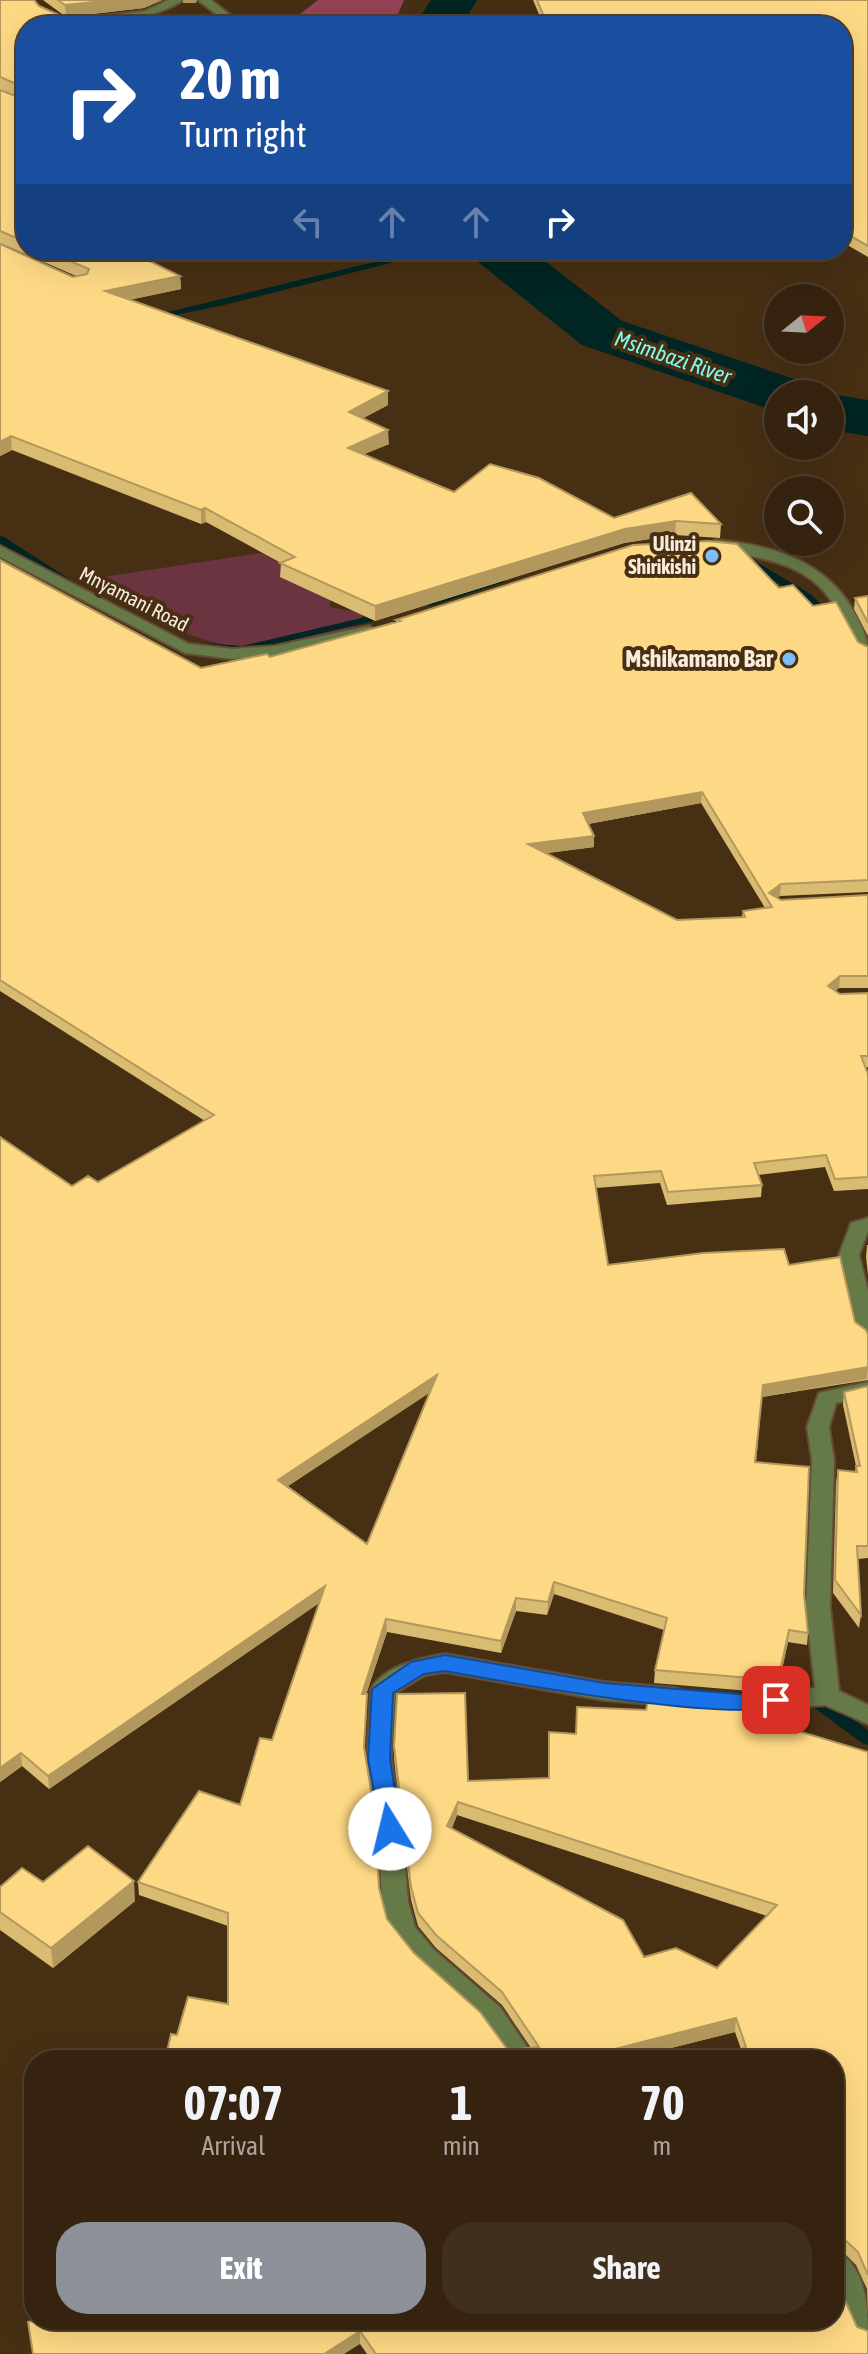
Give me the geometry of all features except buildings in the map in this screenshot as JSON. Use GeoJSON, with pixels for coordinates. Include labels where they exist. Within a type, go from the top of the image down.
{"type":"FeatureCollection","features":[{"type":"Feature","properties":{"kind":"street"},"geometry":{"type":"LineString","coordinates":[[133,16],[148,14],[177,0]]}},
{"type":"Feature","properties":{"kind":"street"},"geometry":{"type":"LineString","coordinates":[[204,0],[225,16]]}},
{"type":"Feature","properties":{"kind":"street"},"geometry":{"type":"LineString","coordinates":[[707,544],[767,554],[805,569],[831,590],[868,651]]}},
{"type":"Feature","properties":{"kind":"street","name":"Mnyamani Road"},"geometry":{"type":"LineString","coordinates":[[0,551],[185,648],[233,654],[275,651],[391,624]]}},
{"type":"Feature","properties":{"kind":"street"},"geometry":{"type":"LineString","coordinates":[[868,1224],[858,1228],[849,1255],[868,1334]]}},
{"type":"Feature","properties":{"kind":"street"},"geometry":{"type":"LineString","coordinates":[[828,1696],[818,1607],[823,1460],[818,1427],[827,1398],[868,1389]]}},
{"type":"Feature","properties":{"kind":"street"},"geometry":{"type":"LineString","coordinates":[[516,2050],[491,2015],[425,1957],[403,1931],[395,1901],[390,1829],[379,1759],[383,1689],[419,1667],[445,1663],[604,1691],[750,1703],[828,1696],[868,1715]]}},
{"type":"Feature","properties":{"kind":"street"},"geometry":{"type":"LineString","coordinates":[[844,2275],[868,2330]]}},
{"type":"Feature","properties":{"kind":"shaded area"},"geometry":{"type":"Polygon","coordinates":[[[318,0],[404,0],[397,16],[299,15],[318,0]]]}},
{"type":"Feature","properties":{"kind":"shaded area"},"geometry":{"type":"Polygon","coordinates":[[[261,553],[331,590],[330,607],[363,613],[359,625],[274,647],[224,645],[153,618],[90,579],[261,553]]]}},
{"type":"Feature","properties":{"kind":"waterway","name":"Msimbazi River"},"geometry":{"type":"LineString","coordinates":[[444,16],[454,0]]}},
{"type":"Feature","properties":{"kind":"waterway"},"geometry":{"type":"LineString","coordinates":[[152,317],[392,260]]}},
{"type":"Feature","properties":{"kind":"waterway","name":"Msimbazi River"},"geometry":{"type":"LineString","coordinates":[[510,260],[602,333],[764,389]]}},
{"type":"Feature","properties":{"kind":"waterway","name":"Msimbazi River"},"geometry":{"type":"LineString","coordinates":[[844,414],[868,418]]}},
{"type":"Feature","properties":{"kind":"waterway"},"geometry":{"type":"LineString","coordinates":[[0,539],[84,592]]}},
{"type":"Feature","properties":{"kind":"waterway"},"geometry":{"type":"LineString","coordinates":[[743,557],[808,597],[829,619]]}},
{"type":"Feature","properties":{"kind":"waterway"},"geometry":{"type":"LineString","coordinates":[[430,603],[501,580]]}},
{"type":"Feature","properties":{"kind":"waterway"},"geometry":{"type":"LineString","coordinates":[[200,646],[242,649],[387,615]]}},
{"type":"Feature","properties":{"kind":"waterway"},"geometry":{"type":"LineString","coordinates":[[818,1702],[868,1739]]}},
{"type":"Feature","properties":{"kind":"place","name":"Ulinzi Shirikishi"},"geometry":{"type":"Point","coordinates":[712,556]}},
{"type":"Feature","properties":{"kind":"place","name":"Mshikamano Bar"},"geometry":{"type":"Point","coordinates":[789,659]}},
{"type":"Feature","properties":{"kind":"route"},"geometry":{"type":"LineString","coordinates":[[390,1829],[379,1759],[383,1689],[419,1667],[445,1663],[604,1691],[750,1703],[776,1700]]}}]}
